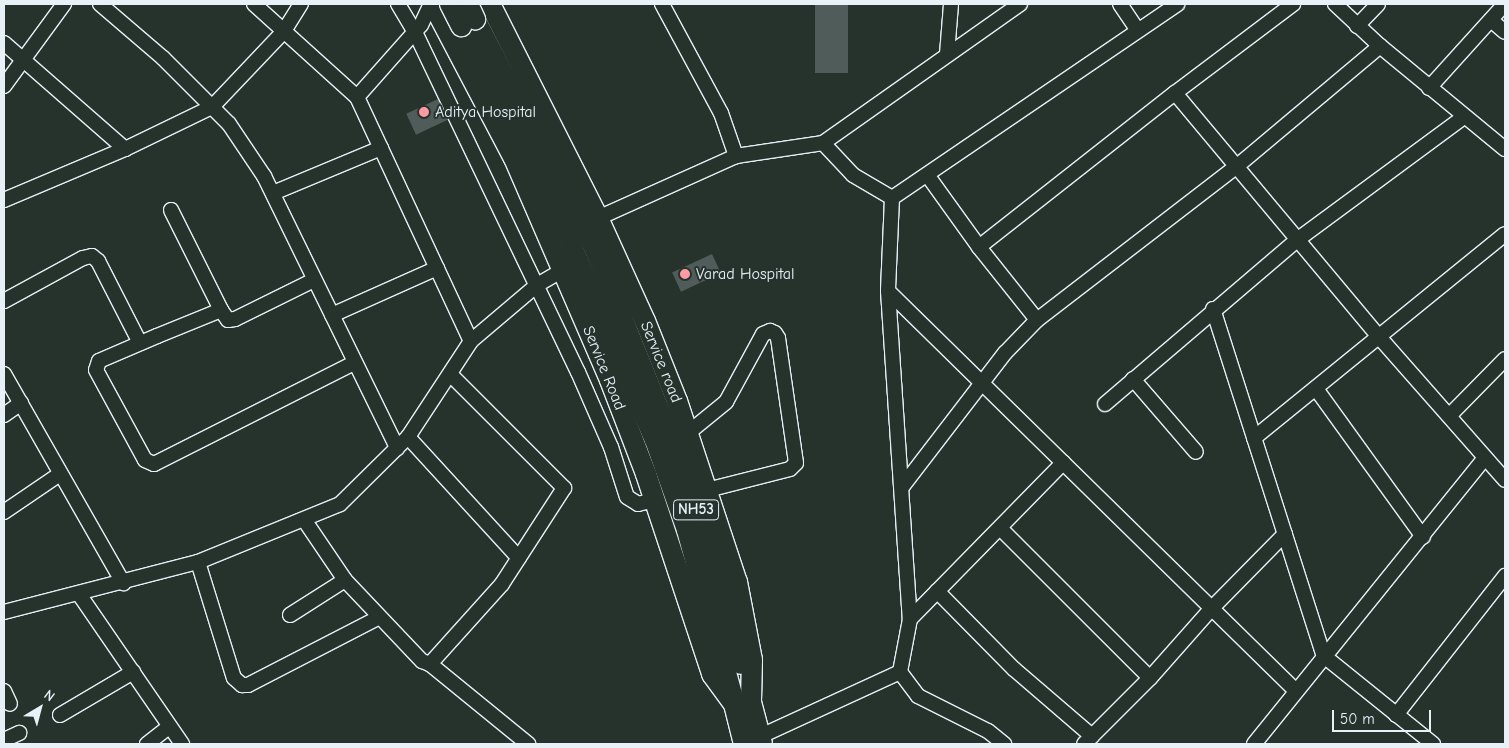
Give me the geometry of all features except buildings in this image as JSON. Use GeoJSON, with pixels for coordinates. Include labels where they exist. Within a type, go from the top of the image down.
{"type":"FeatureCollection","features":[{"type":"Feature","properties":{"kind":"highway","name":"Service road"},"geometry":{"type":"LineString","coordinates":[[490,4],[598,218],[645,321],[688,433],[737,582],[752,660],[743,703]]}},
{"type":"Feature","properties":{"kind":"highway","name":"NH53"},"geometry":{"type":"LineString","coordinates":[[436,9],[468,16],[570,242],[655,440],[687,530],[743,703]]}},
{"type":"Feature","properties":{"kind":"highway","name":"Service Road"},"geometry":{"type":"LineString","coordinates":[[436,9],[514,158],[610,380],[654,500],[712,674],[743,703],[756,742]]}},
{"type":"Feature","properties":{"kind":"street"},"geometry":{"type":"LineString","coordinates":[[4,86],[64,4]]}},
{"type":"Feature","properties":{"kind":"street"},"geometry":{"type":"LineString","coordinates":[[100,4],[163,58],[229,124],[273,193],[397,448]]}},
{"type":"Feature","properties":{"kind":"street"},"geometry":{"type":"LineString","coordinates":[[254,4],[357,97],[471,342]]}},
{"type":"Feature","properties":{"kind":"street"},"geometry":{"type":"LineString","coordinates":[[4,200],[125,149],[212,107],[284,31],[301,4]]}},
{"type":"Feature","properties":{"kind":"street"},"geometry":{"type":"LineString","coordinates":[[398,4],[415,32],[537,286],[611,447],[627,497],[638,504],[654,500]]}},
{"type":"Feature","properties":{"kind":"street"},"geometry":{"type":"LineString","coordinates":[[662,4],[721,113],[736,156]]}},
{"type":"Feature","properties":{"kind":"street"},"geometry":{"type":"LineString","coordinates":[[948,54],[951,4]]}},
{"type":"Feature","properties":{"kind":"street"},"geometry":{"type":"LineString","coordinates":[[598,218],[736,156],[823,143],[1020,4]]}},
{"type":"Feature","properties":{"kind":"street"},"geometry":{"type":"LineString","coordinates":[[1120,4],[1137,29]]}},
{"type":"Feature","properties":{"kind":"street"},"geometry":{"type":"LineString","coordinates":[[892,198],[928,176],[1137,29],[1176,4]]}},
{"type":"Feature","properties":{"kind":"street"},"geometry":{"type":"LineString","coordinates":[[979,247],[1174,94],[1293,4]]}},
{"type":"Feature","properties":{"kind":"street"},"geometry":{"type":"LineString","coordinates":[[1335,4],[1357,26],[1429,88],[1505,149]]}},
{"type":"Feature","properties":{"kind":"street"},"geometry":{"type":"LineString","coordinates":[[1357,26],[1378,4]]}},
{"type":"Feature","properties":{"kind":"street"},"geometry":{"type":"LineString","coordinates":[[1429,88],[1505,4]]}},
{"type":"Feature","properties":{"kind":"street"},"geometry":{"type":"LineString","coordinates":[[357,97],[436,9]]}},
{"type":"Feature","properties":{"kind":"street"},"geometry":{"type":"LineString","coordinates":[[1491,20],[1505,32]]}},
{"type":"Feature","properties":{"kind":"street"},"geometry":{"type":"LineString","coordinates":[[4,43],[125,149]]}},
{"type":"Feature","properties":{"kind":"street"},"geometry":{"type":"LineString","coordinates":[[902,487],[1005,353],[1037,320],[1236,167],[1380,46]]}},
{"type":"Feature","properties":{"kind":"street"},"geometry":{"type":"LineString","coordinates":[[1174,94],[1380,338],[1450,415],[1505,480]]}},
{"type":"Feature","properties":{"kind":"street"},"geometry":{"type":"LineString","coordinates":[[1105,404],[1213,309],[1297,240],[1464,117]]}},
{"type":"Feature","properties":{"kind":"street"},"geometry":{"type":"LineString","coordinates":[[823,143],[853,175],[892,198]]}},
{"type":"Feature","properties":{"kind":"street"},"geometry":{"type":"LineString","coordinates":[[273,193],[381,148]]}},
{"type":"Feature","properties":{"kind":"street"},"geometry":{"type":"LineString","coordinates":[[928,176],[979,247],[1037,320]]}},
{"type":"Feature","properties":{"kind":"street"},"geometry":{"type":"LineString","coordinates":[[892,198],[888,291],[910,619],[900,672],[918,696],[988,730],[1004,744]]}},
{"type":"Feature","properties":{"kind":"street"},"geometry":{"type":"LineString","coordinates":[[171,210],[221,310],[228,320],[235,319],[314,280]]}},
{"type":"Feature","properties":{"kind":"street"},"geometry":{"type":"LineString","coordinates":[[1254,438],[1317,390],[1505,234]]}},
{"type":"Feature","properties":{"kind":"street"},"geometry":{"type":"LineString","coordinates":[[4,301],[83,258],[92,256],[98,261],[140,343]]}},
{"type":"Feature","properties":{"kind":"street"},"geometry":{"type":"LineString","coordinates":[[332,315],[437,268]]}},
{"type":"Feature","properties":{"kind":"street"},"geometry":{"type":"LineString","coordinates":[[4,612],[198,562],[306,520],[340,504],[408,436],[451,375],[471,342],[537,286],[563,270]]}},
{"type":"Feature","properties":{"kind":"street"},"geometry":{"type":"LineString","coordinates":[[888,291],[1296,691]]}},
{"type":"Feature","properties":{"kind":"street"},"geometry":{"type":"LineString","coordinates":[[1213,309],[1324,656],[1430,744]]}},
{"type":"Feature","properties":{"kind":"street"},"geometry":{"type":"LineString","coordinates":[[221,310],[100,361],[96,370],[150,464],[354,363]]}},
{"type":"Feature","properties":{"kind":"street"},"geometry":{"type":"LineString","coordinates":[[688,433],[726,402],[763,334],[770,331],[775,333],[778,338],[796,463],[790,469],[708,490]]}},
{"type":"Feature","properties":{"kind":"street"},"geometry":{"type":"LineString","coordinates":[[1450,415],[1505,359]]}},
{"type":"Feature","properties":{"kind":"street"},"geometry":{"type":"LineString","coordinates":[[4,374],[122,583]]}},
{"type":"Feature","properties":{"kind":"street"},"geometry":{"type":"LineString","coordinates":[[430,664],[502,584],[564,488],[451,375]]}},
{"type":"Feature","properties":{"kind":"street"},"geometry":{"type":"LineString","coordinates":[[1134,379],[1196,452]]}},
{"type":"Feature","properties":{"kind":"street"},"geometry":{"type":"LineString","coordinates":[[1317,390],[1423,537]]}},
{"type":"Feature","properties":{"kind":"street"},"geometry":{"type":"LineString","coordinates":[[4,415],[21,404]]}},
{"type":"Feature","properties":{"kind":"street"},"geometry":{"type":"LineString","coordinates":[[408,436],[519,558]]}},
{"type":"Feature","properties":{"kind":"street"},"geometry":{"type":"LineString","coordinates":[[1254,744],[1485,458]]}},
{"type":"Feature","properties":{"kind":"street"},"geometry":{"type":"LineString","coordinates":[[910,619],[1064,463]]}},
{"type":"Feature","properties":{"kind":"street"},"geometry":{"type":"LineString","coordinates":[[4,512],[60,474]]}},
{"type":"Feature","properties":{"kind":"street"},"geometry":{"type":"LineString","coordinates":[[306,520],[345,580],[422,661],[430,664],[528,744]]}},
{"type":"Feature","properties":{"kind":"street"},"geometry":{"type":"LineString","coordinates":[[1000,528],[1150,678]]}},
{"type":"Feature","properties":{"kind":"street"},"geometry":{"type":"LineString","coordinates":[[937,591],[1088,740],[1150,678],[1212,608],[1285,534]]}},
{"type":"Feature","properties":{"kind":"street"},"geometry":{"type":"LineString","coordinates":[[198,562],[234,678],[242,685],[248,685],[380,617]]}},
{"type":"Feature","properties":{"kind":"street"},"geometry":{"type":"LineString","coordinates":[[1396,715],[1505,576]]}},
{"type":"Feature","properties":{"kind":"street"},"geometry":{"type":"LineString","coordinates":[[290,615],[345,580]]}},
{"type":"Feature","properties":{"kind":"street"},"geometry":{"type":"LineString","coordinates":[[79,594],[182,744]]}},
{"type":"Feature","properties":{"kind":"street"},"geometry":{"type":"LineString","coordinates":[[60,715],[133,672]]}},
{"type":"Feature","properties":{"kind":"street"},"geometry":{"type":"LineString","coordinates":[[756,742],[900,672]]}},
{"type":"Feature","properties":{"kind":"street"},"geometry":{"type":"LineString","coordinates":[[4,691],[10,704]]}},
{"type":"Feature","properties":{"kind":"street"},"geometry":{"type":"LineString","coordinates":[[147,744],[169,727]]}},
{"type":"Feature","properties":{"kind":"street"},"geometry":{"type":"LineString","coordinates":[[4,740],[19,733]]}},
{"type":"Feature","properties":{"kind":"place","name":"Aditya Hospital"},"geometry":{"type":"Point","coordinates":[424,112]}},
{"type":"Feature","properties":{"kind":"place","name":"Varad Hospital"},"geometry":{"type":"Point","coordinates":[685,274]}}]}
